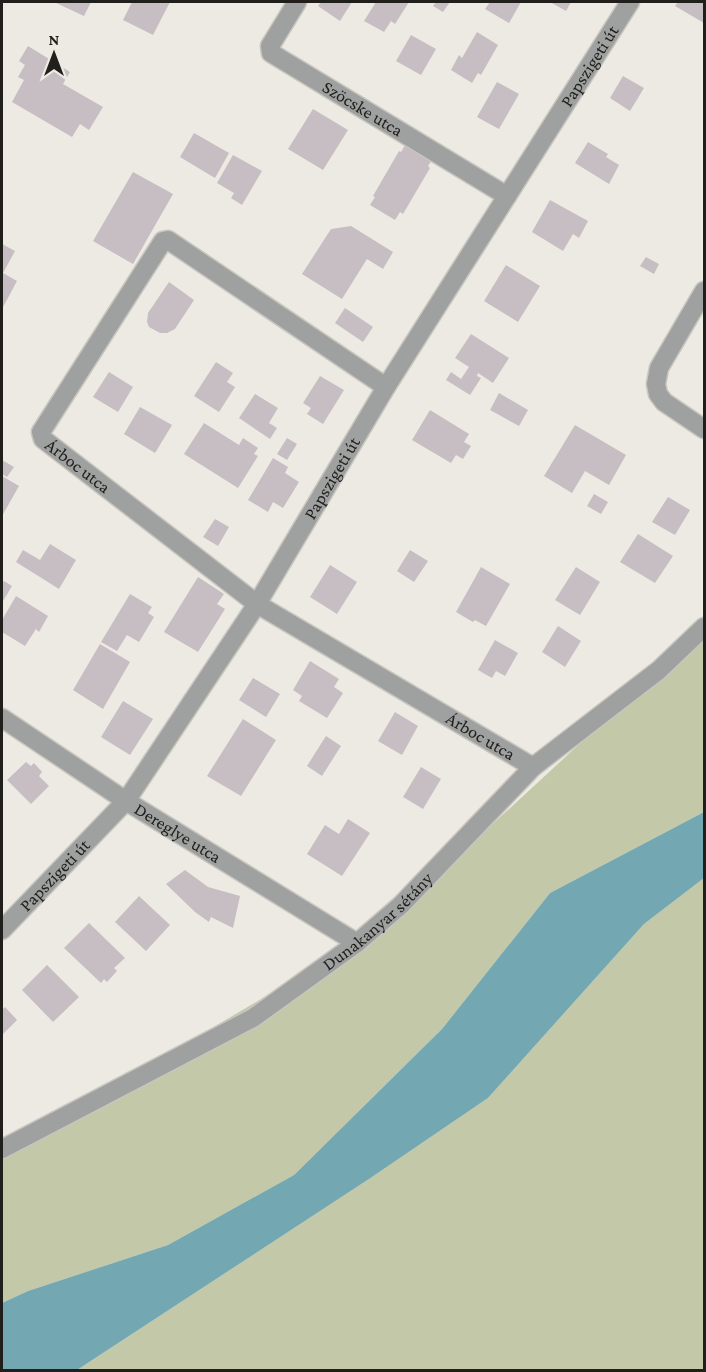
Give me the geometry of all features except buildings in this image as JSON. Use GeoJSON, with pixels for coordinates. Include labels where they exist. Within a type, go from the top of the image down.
{"type":"FeatureCollection","features":[{"type":"Feature","properties":{"kind":"street","name":"Szöcske utca"},"geometry":{"type":"LineString","coordinates":[[297,2],[270,46],[271,53],[507,196]]}},
{"type":"Feature","properties":{"kind":"street","name":"Papszigeti út"},"geometry":{"type":"LineString","coordinates":[[2,930],[126,801],[256,604],[386,387],[630,2]]}},
{"type":"Feature","properties":{"kind":"street","name":"Árboc utca"},"geometry":{"type":"LineString","coordinates":[[386,387],[168,240],[163,241],[41,432],[42,439],[256,604],[533,767]]}},
{"type":"Feature","properties":{"kind":"street"},"geometry":{"type":"LineString","coordinates":[[705,291],[659,368],[656,384],[658,394],[664,402],[705,429]]}},
{"type":"Feature","properties":{"kind":"street","name":"Dunakanyar sétány"},"geometry":{"type":"LineString","coordinates":[[2,1149],[253,1018],[357,943],[401,904],[533,767],[659,670],[705,627]]}},
{"type":"Feature","properties":{"kind":"street","name":"Dereglye utca"},"geometry":{"type":"LineString","coordinates":[[2,718],[126,801],[357,943]]}},
{"type":"Feature","properties":{"kind":"green space"},"geometry":{"type":"Polygon","coordinates":[[[704,629],[704,812],[550,893],[442,1029],[294,1175],[168,1245],[28,1291],[2,1303],[2,1152],[378,930],[704,629]]]}},
{"type":"Feature","properties":{"kind":"green space"},"geometry":{"type":"Polygon","coordinates":[[[704,878],[704,1370],[77,1370],[369,1179],[488,1098],[644,924],[704,878]]]}},
{"type":"Feature","properties":{"kind":"water"},"geometry":{"type":"Polygon","coordinates":[[[704,812],[704,878],[644,924],[488,1098],[369,1179],[77,1370],[2,1370],[2,1303],[28,1291],[168,1245],[294,1175],[442,1029],[550,893],[704,812]]]}}]}
